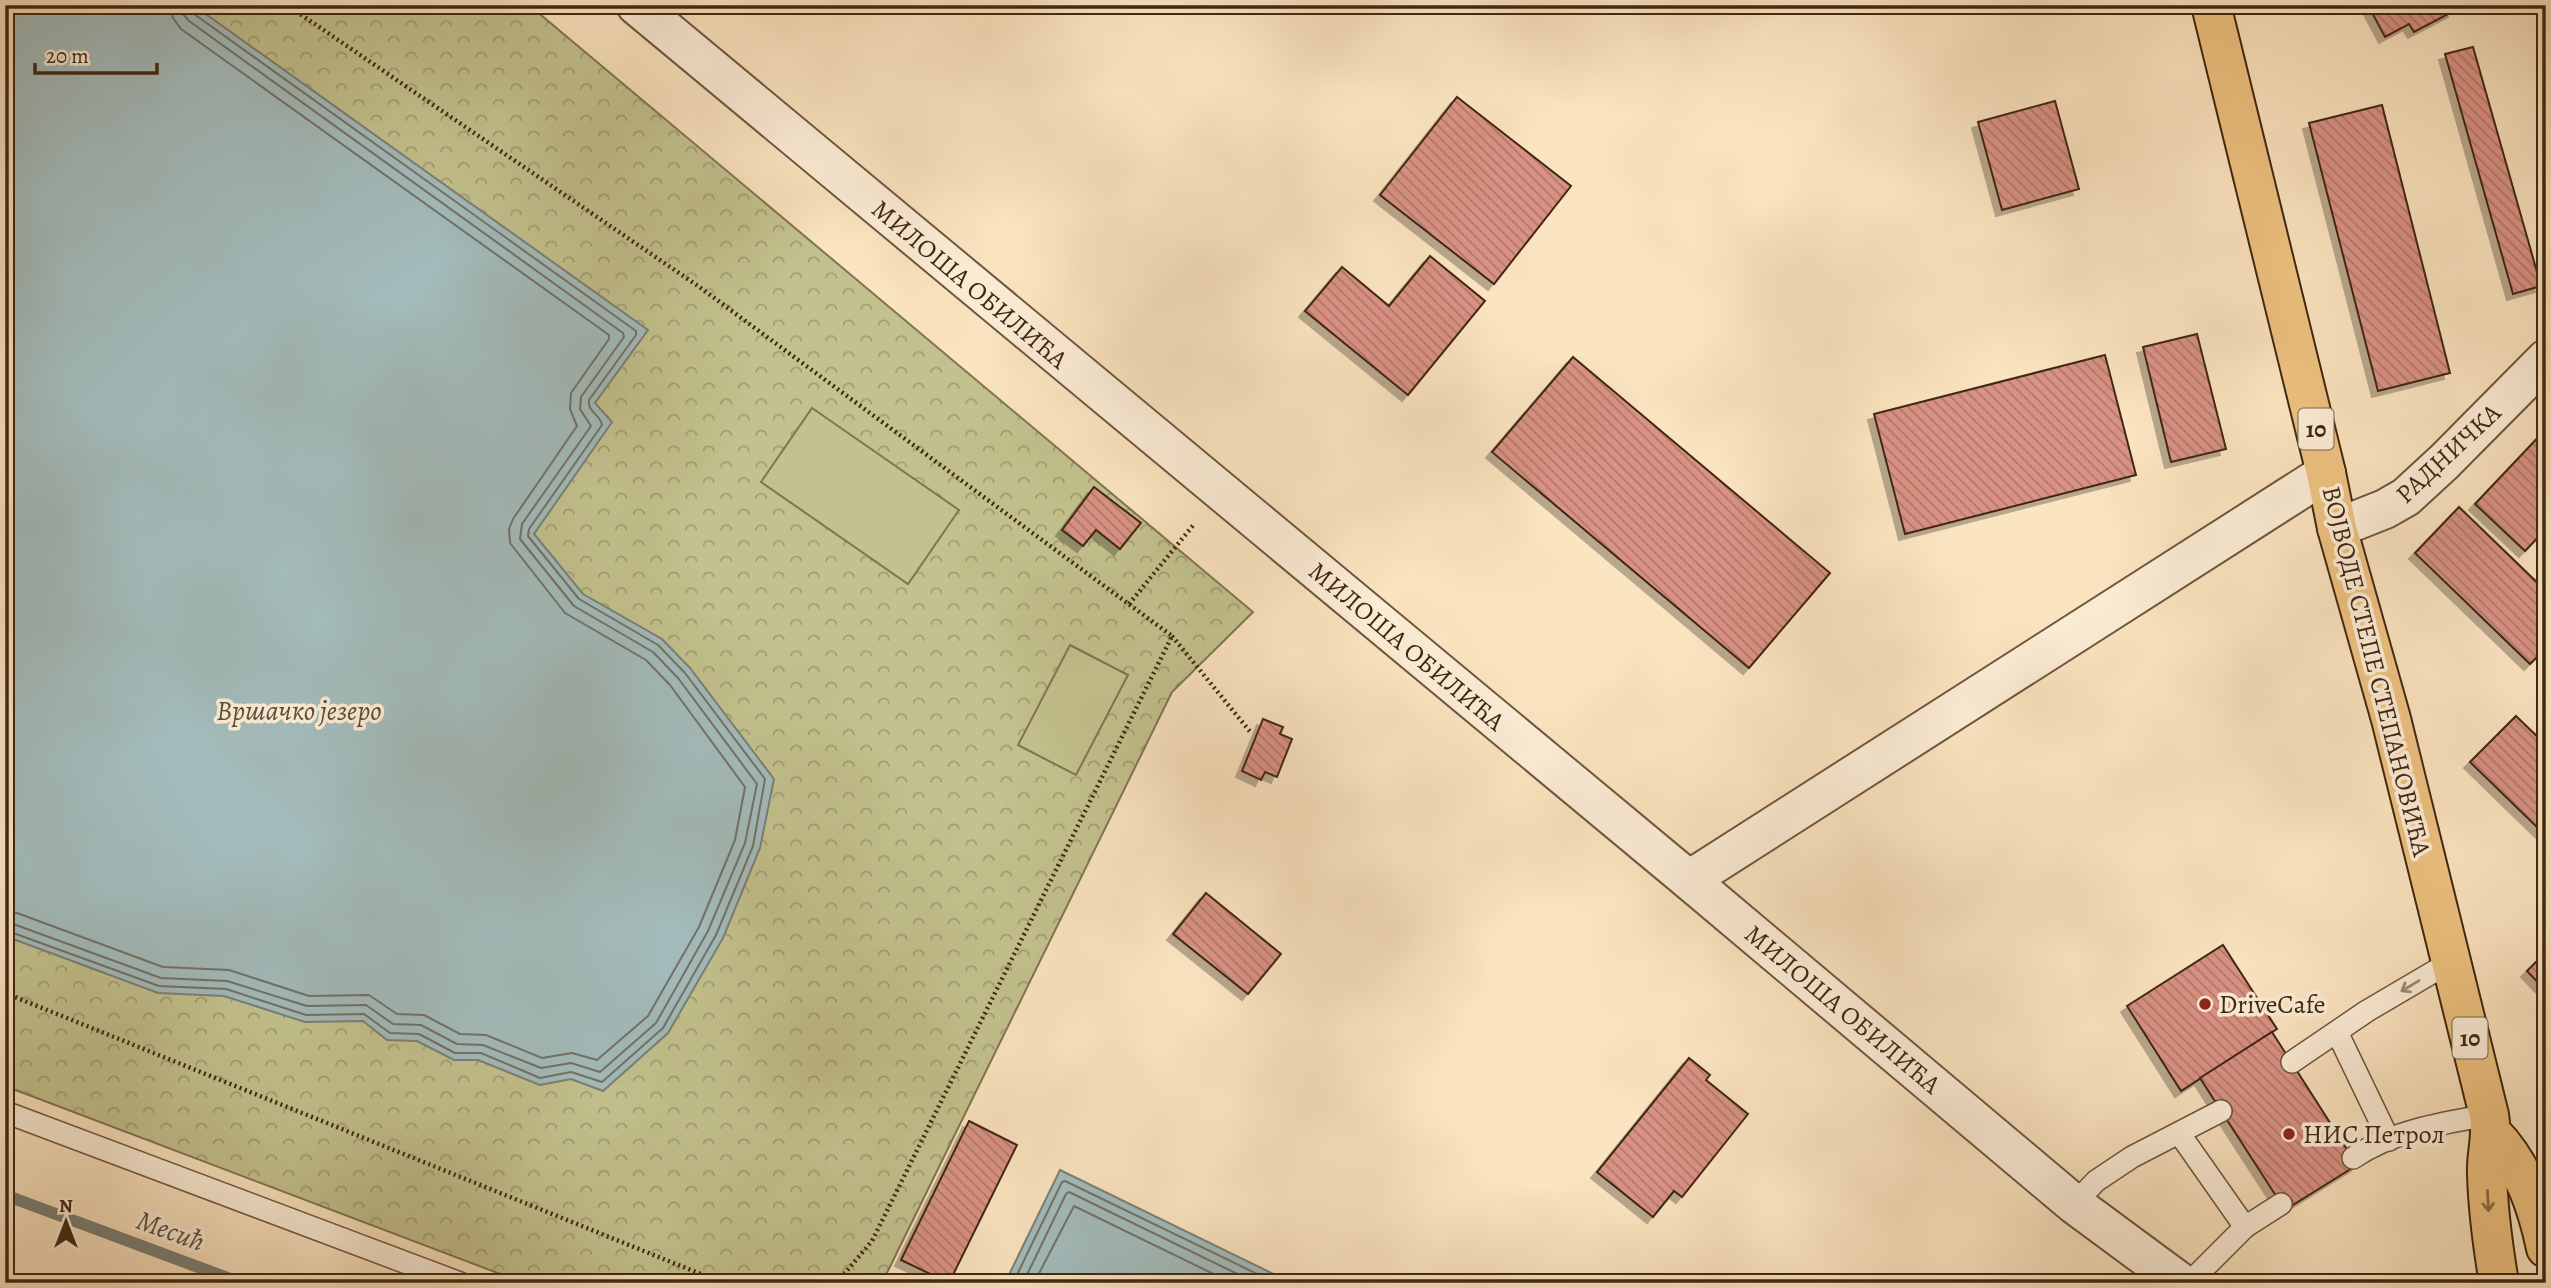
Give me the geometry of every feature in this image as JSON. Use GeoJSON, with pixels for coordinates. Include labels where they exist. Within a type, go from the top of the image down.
{"type":"FeatureCollection","features":[{"type":"Feature","properties":{"kind":"main road","name":"ВОЈВОДЕ СТЕПЕ СТЕПАНОВИЋА"},"geometry":{"type":"LineString","coordinates":[[2211,5],[2326,473],[2337,528],[2391,719],[2490,1124],[2487,1172],[2489,1211],[2499,1283]]}},
{"type":"Feature","properties":{"kind":"main road","name":"ВОЈВОДЕ СТЕПЕ СТЕПАНОВИЋА"},"geometry":{"type":"LineString","coordinates":[[2490,1124],[2521,1170],[2546,1248]]}},
{"type":"Feature","properties":{"kind":"street","name":"МИЛОША ОБИЛИЋА"},"geometry":{"type":"LineString","coordinates":[[636,5],[2074,1203],[2181,1283]]}},
{"type":"Feature","properties":{"kind":"street","name":"РАДНИЧКА"},"geometry":{"type":"LineString","coordinates":[[2337,528],[2385,509],[2406,497],[2546,359]]}},
{"type":"Feature","properties":{"kind":"street"},"geometry":{"type":"LineString","coordinates":[[1689,880],[2326,473]]}},
{"type":"Feature","properties":{"kind":"lane"},"geometry":{"type":"LineString","coordinates":[[2292,1062],[2367,1011],[2452,961]]}},
{"type":"Feature","properties":{"kind":"lane"},"geometry":{"type":"LineString","coordinates":[[2337,1032],[2389,1140]]}},
{"type":"Feature","properties":{"kind":"lane"},"geometry":{"type":"LineString","coordinates":[[2074,1203],[2096,1181],[2132,1157],[2221,1111]]}},
{"type":"Feature","properties":{"kind":"lane"},"geometry":{"type":"LineString","coordinates":[[5,1112],[460,1283]]}},
{"type":"Feature","properties":{"kind":"lane"},"geometry":{"type":"LineString","coordinates":[[2353,1158],[2389,1140],[2441,1123],[2490,1124]]}},
{"type":"Feature","properties":{"kind":"lane"},"geometry":{"type":"LineString","coordinates":[[2179,1133],[2245,1227]]}},
{"type":"Feature","properties":{"kind":"lane"},"geometry":{"type":"LineString","coordinates":[[2189,1283],[2245,1227],[2281,1204]]}},
{"type":"Feature","properties":{"kind":"path"},"geometry":{"type":"LineString","coordinates":[[287,5],[698,286],[1172,636],[1252,734]]}},
{"type":"Feature","properties":{"kind":"path"},"geometry":{"type":"LineString","coordinates":[[1129,604],[1219,492]]}},
{"type":"Feature","properties":{"kind":"path"},"geometry":{"type":"LineString","coordinates":[[824,1283],[845,1273],[872,1241],[1172,636]]}},
{"type":"Feature","properties":{"kind":"path"},"geometry":{"type":"LineString","coordinates":[[5,993],[723,1283]]}},
{"type":"Feature","properties":{"kind":"green space"},"geometry":{"type":"Polygon","coordinates":[[[5,5],[529,5],[1253,612],[1172,692],[882,1283],[524,1283],[5,1086],[5,5]]]}},
{"type":"Feature","properties":{"kind":"green space"},"geometry":{"type":"Polygon","coordinates":[[[812,408],[959,510],[908,584],[761,482],[812,408]]]}},
{"type":"Feature","properties":{"kind":"green space"},"geometry":{"type":"Polygon","coordinates":[[[1070,645],[1128,675],[1076,775],[1018,745],[1070,645]]]}},
{"type":"Feature","properties":{"kind":"water","name":"Вршачко језеро"},"geometry":{"type":"Polygon","coordinates":[[[5,5],[193,5],[648,330],[595,403],[612,422],[534,534],[583,594],[662,639],[690,668],[774,779],[760,848],[723,938],[668,1033],[603,1091],[571,1079],[540,1085],[478,1060],[454,1060],[417,1041],[387,1040],[363,1021],[305,1022],[224,996],[158,993],[5,936],[5,5]]]}},
{"type":"Feature","properties":{"kind":"water"},"geometry":{"type":"Polygon","coordinates":[[[1060,1170],[1292,1283],[1005,1283],[1060,1170]]]}},
{"type":"Feature","properties":{"kind":"building"},"geometry":{"type":"Polygon","coordinates":[[[2368,5],[2452,5],[2454,11],[2414,32],[2409,24],[2385,37],[2368,5]]]}},
{"type":"Feature","properties":{"kind":"building"},"geometry":{"type":"Polygon","coordinates":[[[2473,47],[2541,286],[2513,294],[2445,54],[2473,47]]]}},
{"type":"Feature","properties":{"kind":"building"},"geometry":{"type":"Polygon","coordinates":[[[1457,97],[1571,186],[1494,284],[1380,195],[1457,97]]]}},
{"type":"Feature","properties":{"kind":"building"},"geometry":{"type":"Polygon","coordinates":[[[2055,101],[2079,189],[2002,210],[1978,122],[2055,101]]]}},
{"type":"Feature","properties":{"kind":"building"},"geometry":{"type":"Polygon","coordinates":[[[2382,105],[2450,373],[2378,391],[2309,123],[2382,105]]]}},
{"type":"Feature","properties":{"kind":"building"},"geometry":{"type":"Polygon","coordinates":[[[1430,256],[1485,301],[1408,395],[1305,311],[1342,267],[1389,306],[1430,256]]]}},
{"type":"Feature","properties":{"kind":"building"},"geometry":{"type":"Polygon","coordinates":[[[2197,334],[2226,449],[2171,462],[2143,347],[2197,334]]]}},
{"type":"Feature","properties":{"kind":"building"},"geometry":{"type":"Polygon","coordinates":[[[2105,355],[2136,475],[1905,534],[1874,414],[2105,355]]]}},
{"type":"Feature","properties":{"kind":"building"},"geometry":{"type":"Polygon","coordinates":[[[1573,357],[1830,573],[1749,668],[1492,452],[1573,357]]]}},
{"type":"Feature","properties":{"kind":"building"},"geometry":{"type":"Polygon","coordinates":[[[2546,429],[2546,529],[2525,551],[2475,504],[2546,429]]]}},
{"type":"Feature","properties":{"kind":"building"},"geometry":{"type":"Polygon","coordinates":[[[1094,487],[1141,523],[1120,549],[1096,530],[1083,546],[1062,530],[1094,487]]]}},
{"type":"Feature","properties":{"kind":"building"},"geometry":{"type":"Polygon","coordinates":[[[2459,507],[2546,591],[2546,648],[2530,664],[2415,553],[2459,507]]]}},
{"type":"Feature","properties":{"kind":"building"},"geometry":{"type":"Polygon","coordinates":[[[2516,716],[2546,745],[2546,836],[2470,762],[2516,716]]]}},
{"type":"Feature","properties":{"kind":"building"},"geometry":{"type":"Polygon","coordinates":[[[1263,719],[1283,727],[1280,734],[1292,739],[1277,777],[1265,772],[1261,780],[1242,771],[1263,719]]]}},
{"type":"Feature","properties":{"kind":"building"},"geometry":{"type":"Polygon","coordinates":[[[1206,893],[1281,954],[1248,994],[1173,934],[1206,893]]]}},
{"type":"Feature","properties":{"kind":"building"},"geometry":{"type":"Polygon","coordinates":[[[2223,945],[2277,1029],[2181,1091],[2127,1006],[2223,945]]]}},
{"type":"Feature","properties":{"kind":"building"},"geometry":{"type":"Polygon","coordinates":[[[2546,952],[2546,991],[2527,971],[2546,952]]]}},
{"type":"Feature","properties":{"kind":"building"},"geometry":{"type":"Polygon","coordinates":[[[2272,1032],[2357,1165],[2285,1210],[2200,1078],[2272,1032]]]}},
{"type":"Feature","properties":{"kind":"building"},"geometry":{"type":"Polygon","coordinates":[[[1689,1058],[1710,1075],[1706,1080],[1748,1114],[1682,1197],[1674,1191],[1653,1217],[1597,1172],[1689,1058]]]}},
{"type":"Feature","properties":{"kind":"building"},"geometry":{"type":"Polygon","coordinates":[[[969,1121],[1017,1145],[949,1283],[901,1260],[969,1121]]]}},
{"type":"Feature","properties":{"kind":"waterway","name":"Месић"},"geometry":{"type":"LineString","coordinates":[[5,1195],[241,1283]]}},
{"type":"Feature","properties":{"kind":"place","name":"DriveCafe"},"geometry":{"type":"Point","coordinates":[2205,1004]}},
{"type":"Feature","properties":{"kind":"place","name":"НИС Петрол"},"geometry":{"type":"Point","coordinates":[2289,1134]}}]}
